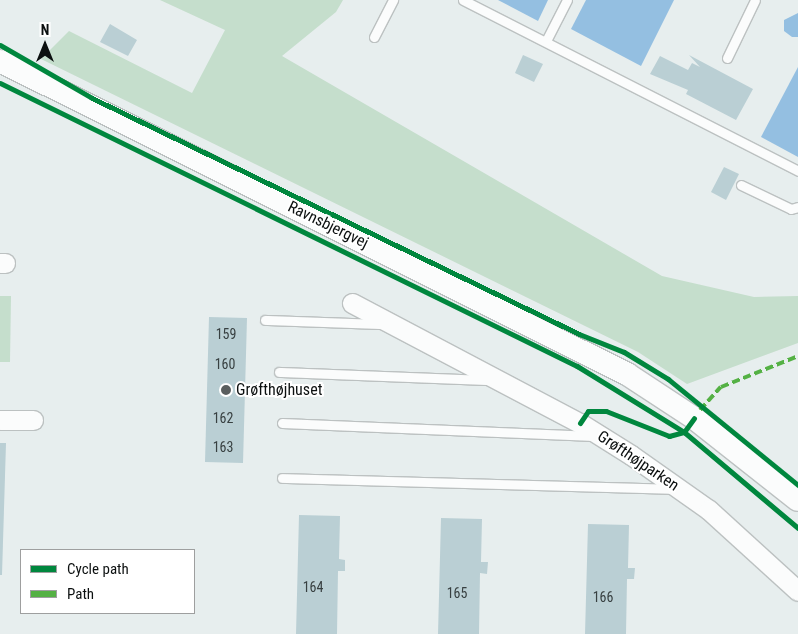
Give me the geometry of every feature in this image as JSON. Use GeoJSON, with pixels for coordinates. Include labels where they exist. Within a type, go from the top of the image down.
{"type":"FeatureCollection","features":[{"type":"Feature","properties":{"kind":"street","name":"Ravnsbjergvej"},"geometry":{"type":"LineString","coordinates":[[0,61],[627,374],[694,418],[798,500]]}},
{"type":"Feature","properties":{"kind":"street","name":"Grøfthøjparken"},"geometry":{"type":"LineString","coordinates":[[352,303],[395,324],[602,436],[682,490],[798,591]]}},
{"type":"Feature","properties":{"kind":"street"},"geometry":{"type":"LineString","coordinates":[[0,420],[33,420]]}},
{"type":"Feature","properties":{"kind":"lane"},"geometry":{"type":"LineString","coordinates":[[374,38],[393,0]]}},
{"type":"Feature","properties":{"kind":"lane"},"geometry":{"type":"LineString","coordinates":[[463,0],[798,171]]}},
{"type":"Feature","properties":{"kind":"lane"},"geometry":{"type":"LineString","coordinates":[[546,41],[567,0]]}},
{"type":"Feature","properties":{"kind":"lane"},"geometry":{"type":"LineString","coordinates":[[727,58],[755,0]]}},
{"type":"Feature","properties":{"kind":"lane"},"geometry":{"type":"LineString","coordinates":[[741,185],[791,209],[798,207]]}},
{"type":"Feature","properties":{"kind":"lane"},"geometry":{"type":"LineString","coordinates":[[266,320],[395,324]]}},
{"type":"Feature","properties":{"kind":"lane"},"geometry":{"type":"LineString","coordinates":[[279,372],[501,381]]}},
{"type":"Feature","properties":{"kind":"lane"},"geometry":{"type":"LineString","coordinates":[[282,423],[602,436]]}},
{"type":"Feature","properties":{"kind":"lane"},"geometry":{"type":"LineString","coordinates":[[282,478],[682,490]]}},
{"type":"Feature","properties":{"kind":"green space"},"geometry":{"type":"Polygon","coordinates":[[[160,0],[343,0],[336,12],[282,56],[662,276],[754,297],[798,296],[798,343],[687,384],[638,352],[41,59],[69,31],[192,93],[225,30],[160,0]]]}},
{"type":"Feature","properties":{"kind":"green space"},"geometry":{"type":"Polygon","coordinates":[[[0,296],[11,296],[10,362],[0,362],[0,296]]]}},
{"type":"Feature","properties":{"kind":"water"},"geometry":{"type":"Polygon","coordinates":[[[498,0],[548,0],[538,21],[498,0]]]}},
{"type":"Feature","properties":{"kind":"water"},"geometry":{"type":"Polygon","coordinates":[[[586,0],[674,0],[641,66],[571,29],[586,0]]]}},
{"type":"Feature","properties":{"kind":"water"},"geometry":{"type":"Polygon","coordinates":[[[798,13],[798,37],[792,37],[784,31],[784,20],[798,13]]]}},
{"type":"Feature","properties":{"kind":"water"},"geometry":{"type":"Polygon","coordinates":[[[798,67],[798,157],[761,137],[798,67]]]}},
{"type":"Feature","properties":{"kind":"building"},"geometry":{"type":"Polygon","coordinates":[[[110,24],[137,40],[128,56],[100,42],[110,24]]]}},
{"type":"Feature","properties":{"kind":"building"},"geometry":{"type":"Polygon","coordinates":[[[523,55],[543,64],[534,82],[515,73],[523,55]]]}},
{"type":"Feature","properties":{"kind":"building"},"geometry":{"type":"Polygon","coordinates":[[[689,55],[753,89],[736,120],[686,94],[688,90],[650,74],[660,56],[688,70],[692,63],[700,67],[689,55]]]}},
{"type":"Feature","properties":{"kind":"building"},"geometry":{"type":"Polygon","coordinates":[[[724,167],[739,174],[726,200],[711,192],[724,167]]]}},
{"type":"Feature","properties":{"kind":"building","name":"Grøfthøjhuset"},"geometry":{"type":"Polygon","coordinates":[[[209,317],[247,318],[243,463],[205,462],[209,317]]]}},
{"type":"Feature","properties":{"kind":"building"},"geometry":{"type":"Polygon","coordinates":[[[0,443],[6,443],[2,575],[0,575],[0,443]]]}},
{"type":"Feature","properties":{"kind":"building"},"geometry":{"type":"Polygon","coordinates":[[[299,515],[340,516],[339,559],[345,560],[345,571],[338,571],[337,634],[296,634],[299,515]]]}},
{"type":"Feature","properties":{"kind":"building"},"geometry":{"type":"Polygon","coordinates":[[[441,518],[482,519],[481,562],[488,562],[487,574],[480,573],[479,634],[438,634],[441,518]]]}},
{"type":"Feature","properties":{"kind":"building"},"geometry":{"type":"Polygon","coordinates":[[[588,524],[629,525],[628,568],[635,568],[634,579],[627,579],[626,634],[585,634],[588,524]]]}},
{"type":"Feature","properties":{"kind":"marked path"},"geometry":{"type":"LineString","coordinates":[[700,410],[721,387],[798,356]]}},
{"type":"Feature","properties":{"kind":"cycle path"},"geometry":{"type":"LineString","coordinates":[[0,45],[92,98],[579,334],[624,352],[668,379],[798,485]]}},
{"type":"Feature","properties":{"kind":"cycle path"},"geometry":{"type":"LineString","coordinates":[[0,83],[577,366],[684,432],[798,528]]}},
{"type":"Feature","properties":{"kind":"cycle path"},"geometry":{"type":"LineString","coordinates":[[580,423],[588,411],[606,411],[669,436],[684,432],[694,418]]}},
{"type":"Feature","properties":{"kind":"place","name":"Grøfthøjhuset"},"geometry":{"type":"Point","coordinates":[226,390]}}]}
